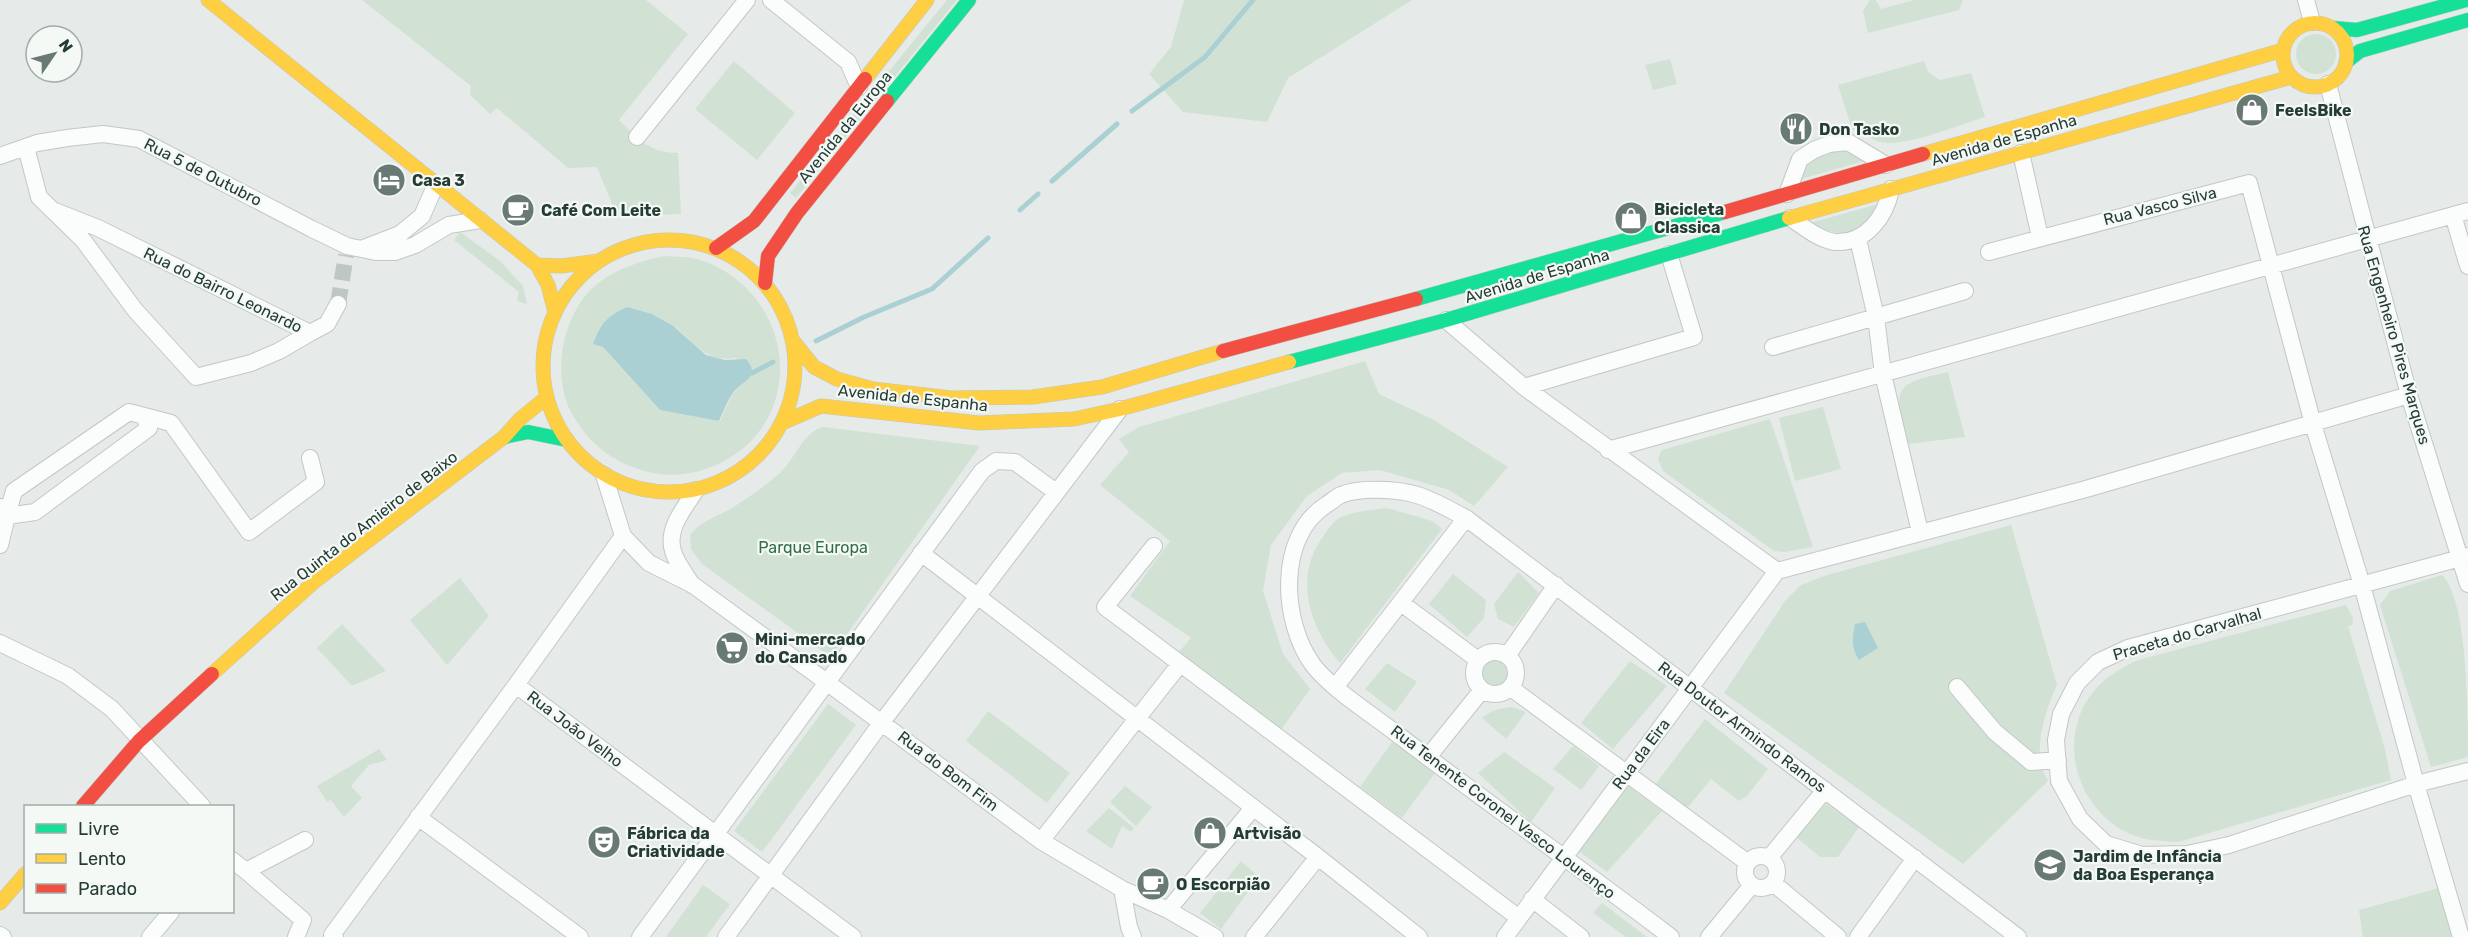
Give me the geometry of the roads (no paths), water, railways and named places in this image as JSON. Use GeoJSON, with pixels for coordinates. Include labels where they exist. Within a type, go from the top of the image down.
{"type":"FeatureCollection","features":[{"type":"Feature","properties":{"kind":"main road"},"geometry":{"type":"LineString","coordinates":[[208,0],[537,265],[548,285],[555,312]]}},
{"type":"Feature","properties":{"kind":"main road","name":"Avenida da Europa"},"geometry":{"type":"LineString","coordinates":[[716,248],[754,220],[927,0]]}},
{"type":"Feature","properties":{"kind":"main road","name":"Avenida da Europa"},"geometry":{"type":"LineString","coordinates":[[765,283],[768,256],[797,213],[969,0]]}},
{"type":"Feature","properties":{"kind":"main road"},"geometry":{"type":"LineString","coordinates":[[2466,0],[2357,30],[2333,28],[2312,22],[2301,25],[2292,32],[2283,50],[2284,64],[2291,77],[2309,87],[2328,84],[2341,73],[2346,62],[2360,51],[2468,20]]}},
{"type":"Feature","properties":{"kind":"main road"},"geometry":{"type":"LineString","coordinates":[[2333,28],[2345,45],[2346,62]]}},
{"type":"Feature","properties":{"kind":"main road","name":"Avenida de Espanha"},"geometry":{"type":"LineString","coordinates":[[794,342],[814,367],[837,379],[873,389],[951,398],[1033,397],[1102,387],[1177,363],[1517,272],[2283,50]]}},
{"type":"Feature","properties":{"kind":"main road","name":"Avenida de Espanha"},"geometry":{"type":"LineString","coordinates":[[784,422],[821,406],[979,423],[1074,419],[1120,409],[1341,346],[1446,320],[1790,218],[2291,77]]}},
{"type":"Feature","properties":{"kind":"main road"},"geometry":{"type":"LineString","coordinates":[[654,240],[684,240],[716,248],[740,261],[765,283],[783,311],[794,342],[796,366],[794,389],[784,422],[769,445],[746,467],[723,481],[696,490],[670,493],[645,490],[604,475],[567,440],[555,419],[547,397],[543,355],[555,312],[573,283],[599,261],[617,250],[654,240]]}},
{"type":"Feature","properties":{"kind":"main road"},"geometry":{"type":"LineString","coordinates":[[537,265],[561,266],[599,261]]}},
{"type":"Feature","properties":{"kind":"main road","name":"Rua Quinta do Amieiro de Baixo"},"geometry":{"type":"LineString","coordinates":[[85,805],[139,741],[314,582],[504,437],[520,419],[547,397]]}},
{"type":"Feature","properties":{"kind":"main road","name":"Rua Quinta do Amieiro de Baixo"},"geometry":{"type":"LineString","coordinates":[[504,437],[528,432],[567,440]]}},
{"type":"Feature","properties":{"kind":"main road"},"geometry":{"type":"LineString","coordinates":[[0,903],[24,875]]}},
{"type":"Feature","properties":{"kind":"street"},"geometry":{"type":"LineString","coordinates":[[637,137],[747,0]]}},
{"type":"Feature","properties":{"kind":"street"},"geometry":{"type":"LineString","coordinates":[[771,0],[848,62],[859,87]]}},
{"type":"Feature","properties":{"kind":"street"},"geometry":{"type":"LineString","coordinates":[[2306,0],[2312,22]]}},
{"type":"Feature","properties":{"kind":"street"},"geometry":{"type":"LineString","coordinates":[[848,62],[876,66]]}},
{"type":"Feature","properties":{"kind":"street","name":"Rua Engenheiro Pires Marques"},"geometry":{"type":"LineString","coordinates":[[2328,84],[2409,395],[2464,557],[2468,584]]}},
{"type":"Feature","properties":{"kind":"street","name":"Rua 5 de Outubro"},"geometry":{"type":"LineString","coordinates":[[0,156],[26,147],[67,138],[103,134],[139,139],[352,250],[395,252],[415,245],[449,225],[480,220]]}},
{"type":"Feature","properties":{"kind":"street"},"geometry":{"type":"LineString","coordinates":[[1787,194],[1800,159],[1829,144],[1848,142],[1886,165]]}},
{"type":"Feature","properties":{"kind":"street"},"geometry":{"type":"LineString","coordinates":[[26,147],[39,196],[55,211]]}},
{"type":"Feature","properties":{"kind":"street"},"geometry":{"type":"LineString","coordinates":[[2020,153],[2040,237]]}},
{"type":"Feature","properties":{"kind":"street","name":"Rua Vasco Silva"},"geometry":{"type":"LineString","coordinates":[[1989,252],[2249,183],[2270,265]]}},
{"type":"Feature","properties":{"kind":"street"},"geometry":{"type":"LineString","coordinates":[[352,250],[400,234],[422,216],[436,184]]}},
{"type":"Feature","properties":{"kind":"street"},"geometry":{"type":"LineString","coordinates":[[1790,218],[1818,236],[1834,242],[1858,239],[1882,214],[1891,189]]}},
{"type":"Feature","properties":{"kind":"street"},"geometry":{"type":"LineString","coordinates":[[424,211],[444,196],[450,196]]}},
{"type":"Feature","properties":{"kind":"street","name":"Rua do Bairro Leonardo"},"geometry":{"type":"LineString","coordinates":[[55,211],[83,240],[135,310],[196,377],[251,363],[279,351],[310,333]]}},
{"type":"Feature","properties":{"kind":"street","name":"Rua do Bairro Leonardo"},"geometry":{"type":"LineString","coordinates":[[55,211],[98,228],[310,333]]}},
{"type":"Feature","properties":{"kind":"street"},"geometry":{"type":"LineString","coordinates":[[1608,450],[2460,213],[2468,266]]}},
{"type":"Feature","properties":{"kind":"street"},"geometry":{"type":"LineString","coordinates":[[1858,239],[1876,317],[1883,374],[1920,532]]}},
{"type":"Feature","properties":{"kind":"street"},"geometry":{"type":"LineString","coordinates":[[1524,387],[1694,337],[1669,254]]}},
{"type":"Feature","properties":{"kind":"street"},"geometry":{"type":"LineString","coordinates":[[2270,265],[2313,424],[2362,585],[2416,784],[2461,937]]}},
{"type":"Feature","properties":{"kind":"street"},"geometry":{"type":"LineString","coordinates":[[1773,347],[1965,291]]}},
{"type":"Feature","properties":{"kind":"street"},"geometry":{"type":"LineString","coordinates":[[310,333],[327,324],[338,304]]}},
{"type":"Feature","properties":{"kind":"street"},"geometry":{"type":"LineString","coordinates":[[1446,320],[1524,387],[1777,571],[2086,489],[2409,395]]}},
{"type":"Feature","properties":{"kind":"street"},"geometry":{"type":"LineString","coordinates":[[726,937],[882,722],[1120,409]]}},
{"type":"Feature","properties":{"kind":"street"},"geometry":{"type":"LineString","coordinates":[[0,545],[3,511],[14,491],[129,412],[171,423],[249,532],[316,482],[310,458]]}},
{"type":"Feature","properties":{"kind":"street"},"geometry":{"type":"LineString","coordinates":[[3,511],[35,512],[149,428],[144,417]]}},
{"type":"Feature","properties":{"kind":"street"},"geometry":{"type":"LineString","coordinates":[[640,937],[982,471],[996,461],[1015,462],[1056,492]]}},
{"type":"Feature","properties":{"kind":"street","name":"Rua do Bom Fim"},"geometry":{"type":"LineString","coordinates":[[604,475],[623,536],[649,563],[693,585],[1041,841],[1122,889],[1168,910],[1215,937]]}},
{"type":"Feature","properties":{"kind":"street","name":"Rua Tenente Coronel Vasco Lourenço"},"geometry":{"type":"LineString","coordinates":[[1466,518],[1417,494],[1374,489],[1342,494],[1320,509],[1304,528],[1293,550],[1288,573],[1293,618],[1314,665],[1336,686],[1428,757],[1564,855],[1671,937]]}},
{"type":"Feature","properties":{"kind":"street","name":"Rua do Bom Fim"},"geometry":{"type":"LineString","coordinates":[[693,585],[673,552],[672,544],[675,523],[696,490]]}},
{"type":"Feature","properties":{"kind":"street"},"geometry":{"type":"LineString","coordinates":[[1336,686],[1466,518]]}},
{"type":"Feature","properties":{"kind":"street","name":"Rua Doutor Armindo Ramos"},"geometry":{"type":"LineString","coordinates":[[1466,518],[2018,937]]}},
{"type":"Feature","properties":{"kind":"street"},"geometry":{"type":"LineString","coordinates":[[516,685],[623,536]]}},
{"type":"Feature","properties":{"kind":"street"},"geometry":{"type":"LineString","coordinates":[[1154,546],[1105,607],[1519,918]]}},
{"type":"Feature","properties":{"kind":"street"},"geometry":{"type":"LineString","coordinates":[[921,553],[1138,718],[1419,937]]}},
{"type":"Feature","properties":{"kind":"street","name":"Praceta do Carvalhal"},"geometry":{"type":"LineString","coordinates":[[2464,557],[2128,648],[2098,662],[2077,683],[2061,714],[2056,740],[2059,781],[2080,819],[2106,844],[2142,855],[2187,854],[2229,845],[2416,784],[2468,771]]}},
{"type":"Feature","properties":{"kind":"street","name":"Rua da Eira"},"geometry":{"type":"LineString","coordinates":[[1505,937],[1777,571]]}},
{"type":"Feature","properties":{"kind":"street"},"geometry":{"type":"LineString","coordinates":[[1507,656],[1556,585]]}},
{"type":"Feature","properties":{"kind":"street"},"geometry":{"type":"LineString","coordinates":[[1401,603],[1478,660]]}},
{"type":"Feature","properties":{"kind":"street"},"geometry":{"type":"LineString","coordinates":[[0,643],[68,676],[112,709],[200,805]]}},
{"type":"Feature","properties":{"kind":"street"},"geometry":{"type":"LineString","coordinates":[[1495,652],[1507,656],[1516,671],[1511,688],[1494,695],[1482,690],[1474,679],[1478,660],[1495,652]]}},
{"type":"Feature","properties":{"kind":"street"},"geometry":{"type":"LineString","coordinates":[[1041,841],[1180,664]]}},
{"type":"Feature","properties":{"kind":"street","name":"Rua João Velho"},"geometry":{"type":"LineString","coordinates":[[334,936],[418,817],[516,685],[853,937]]}},
{"type":"Feature","properties":{"kind":"street"},"geometry":{"type":"LineString","coordinates":[[1957,687],[1995,732],[2031,762],[2058,760]]}},
{"type":"Feature","properties":{"kind":"street"},"geometry":{"type":"LineString","coordinates":[[1511,688],[1748,863]]}},
{"type":"Feature","properties":{"kind":"street"},"geometry":{"type":"LineString","coordinates":[[1428,757],[1482,690]]}},
{"type":"Feature","properties":{"kind":"street"},"geometry":{"type":"LineString","coordinates":[[1769,858],[1825,790]]}},
{"type":"Feature","properties":{"kind":"street"},"geometry":{"type":"LineString","coordinates":[[1168,910],[1253,808]]}},
{"type":"Feature","properties":{"kind":"street"},"geometry":{"type":"LineString","coordinates":[[418,817],[580,937]]}},
{"type":"Feature","properties":{"kind":"street"},"geometry":{"type":"LineString","coordinates":[[246,872],[305,840]]}},
{"type":"Feature","properties":{"kind":"street"},"geometry":{"type":"LineString","coordinates":[[1755,856],[1769,858],[1777,869],[1773,883],[1761,888],[1752,885],[1746,877],[1748,863],[1755,856]]}},
{"type":"Feature","properties":{"kind":"street"},"geometry":{"type":"LineString","coordinates":[[1254,937],[1318,857]]}},
{"type":"Feature","properties":{"kind":"street"},"geometry":{"type":"LineString","coordinates":[[1858,937],[1915,858]]}},
{"type":"Feature","properties":{"kind":"street"},"geometry":{"type":"LineString","coordinates":[[234,862],[303,920],[296,937]]}},
{"type":"Feature","properties":{"kind":"street"},"geometry":{"type":"LineString","coordinates":[[1773,883],[1838,937]]}},
{"type":"Feature","properties":{"kind":"street"},"geometry":{"type":"LineString","coordinates":[[1709,937],[1752,885]]}},
{"type":"Feature","properties":{"kind":"street"},"geometry":{"type":"LineString","coordinates":[[1122,889],[1133,937]]}},
{"type":"Feature","properties":{"kind":"street"},"geometry":{"type":"LineString","coordinates":[[1532,899],[1581,937]]}},
{"type":"Feature","properties":{"kind":"street"},"geometry":{"type":"LineString","coordinates":[[150,937],[170,913]]}},
{"type":"Feature","properties":{"kind":"water"},"geometry":{"type":"Polygon","coordinates":[[[627,307],[652,314],[672,325],[706,355],[725,360],[746,359],[751,365],[751,375],[732,394],[719,421],[660,410],[603,347],[593,344],[605,321],[627,307]]]}},
{"type":"Feature","properties":{"kind":"water"},"geometry":{"type":"Polygon","coordinates":[[[1865,622],[1878,648],[1859,660],[1853,647],[1854,629],[1855,624],[1865,622]]]}},
{"type":"Feature","properties":{"kind":"waterway"},"geometry":{"type":"LineString","coordinates":[[1132,111],[1205,57],[1253,0]]}},
{"type":"Feature","properties":{"kind":"waterway"},"geometry":{"type":"LineString","coordinates":[[1052,181],[1117,124]]}},
{"type":"Feature","properties":{"kind":"waterway"},"geometry":{"type":"LineString","coordinates":[[1020,210],[1038,194]]}},
{"type":"Feature","properties":{"kind":"waterway"},"geometry":{"type":"LineString","coordinates":[[816,341],[864,317],[932,289],[988,238]]}},
{"type":"Feature","properties":{"kind":"waterway"},"geometry":{"type":"LineString","coordinates":[[752,373],[773,362]]}},
{"type":"Feature","properties":{"kind":"tunnel"},"geometry":{"type":"LineString","coordinates":[[338,304],[346,255]]}},
{"type":"Feature","properties":{"kind":"place","name":"FeelsBike"},"geometry":{"type":"Point","coordinates":[2252,110]}},
{"type":"Feature","properties":{"kind":"place","name":"Don Tasko"},"geometry":{"type":"Point","coordinates":[1796,129]}},
{"type":"Feature","properties":{"kind":"place","name":"Casa 3"},"geometry":{"type":"Point","coordinates":[389,180]}},
{"type":"Feature","properties":{"kind":"place","name":"Café Com Leite"},"geometry":{"type":"Point","coordinates":[518,210]}},
{"type":"Feature","properties":{"kind":"place","name":"Bicicleta Classica"},"geometry":{"type":"Point","coordinates":[1631,218]}},
{"type":"Feature","properties":{"kind":"place","name":"Mini-mercado do Cansado"},"geometry":{"type":"Point","coordinates":[732,648]}},
{"type":"Feature","properties":{"kind":"place","name":"Artvisão"},"geometry":{"type":"Point","coordinates":[1210,833]}},
{"type":"Feature","properties":{"kind":"place","name":"Fábrica da Criatividade"},"geometry":{"type":"Point","coordinates":[604,842]}},
{"type":"Feature","properties":{"kind":"place","name":"Jardim de Infância da Boa Esperança"},"geometry":{"type":"Point","coordinates":[2050,865]}},
{"type":"Feature","properties":{"kind":"place","name":"O Escorpião"},"geometry":{"type":"Point","coordinates":[1153,884]}},
{"type":"Feature","properties":{"kind":"park label","name":"Parque Europa"},"geometry":{"type":"Point","coordinates":[813,547]}}]}
